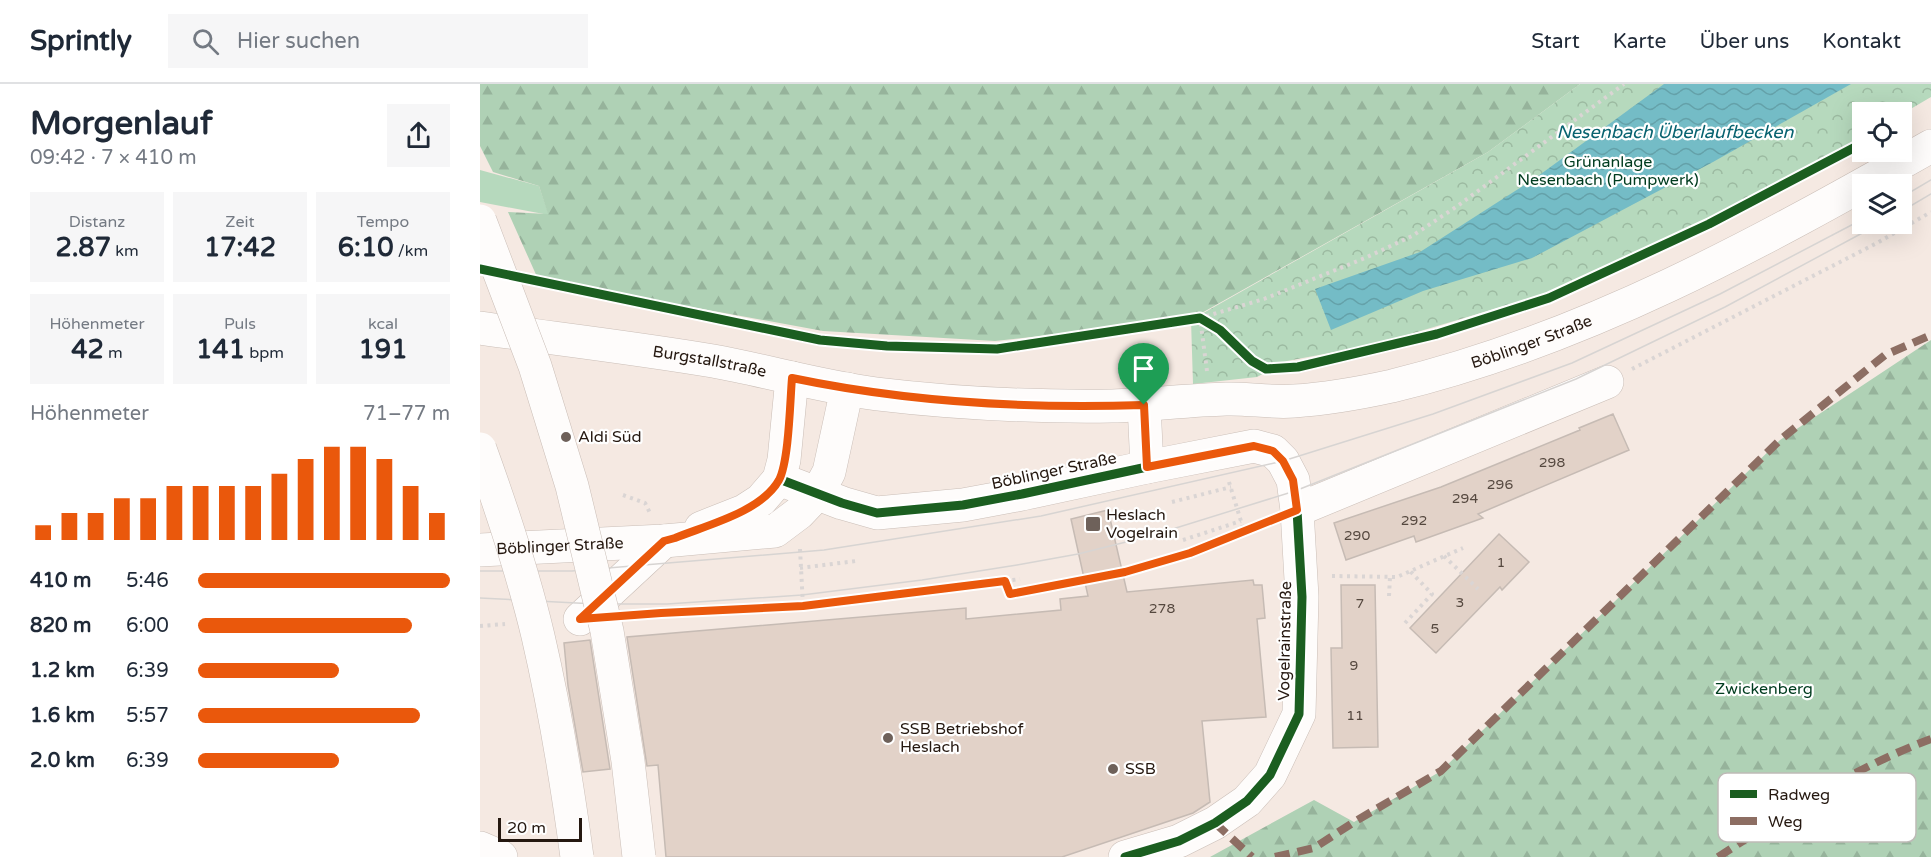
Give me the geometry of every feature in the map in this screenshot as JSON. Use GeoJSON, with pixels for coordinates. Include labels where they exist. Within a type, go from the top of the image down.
{"type":"FeatureCollection","features":[{"type":"Feature","properties":{"kind":"main road"},"geometry":{"type":"LineString","coordinates":[[1912,137],[1931,127]]}},
{"type":"Feature","properties":{"kind":"main road","name":"Böblinger Straße"},"geometry":{"type":"LineString","coordinates":[[1227,399],[1292,402],[1342,396],[1393,386],[1566,331],[1693,275],[1791,224],[1931,146]]}},
{"type":"Feature","properties":{"kind":"main road","name":"Böblinger Straße"},"geometry":{"type":"LineString","coordinates":[[1227,399],[1287,382],[1365,369],[1446,350],[1556,313],[1635,280],[1696,251],[1868,162]]}},
{"type":"Feature","properties":{"kind":"main road"},"geometry":{"type":"LineString","coordinates":[[480,221],[493,250],[535,366],[572,486],[607,630],[628,761],[639,857]]}},
{"type":"Feature","properties":{"kind":"main road","name":"Burgstallstraße"},"geometry":{"type":"LineString","coordinates":[[480,328],[712,361],[847,389],[920,398],[1107,406],[1227,399]]}},
{"type":"Feature","properties":{"kind":"main road"},"geometry":{"type":"LineString","coordinates":[[779,480],[784,460],[792,378]]}},
{"type":"Feature","properties":{"kind":"main road"},"geometry":{"type":"LineString","coordinates":[[1297,510],[1607,382]]}},
{"type":"Feature","properties":{"kind":"main road","name":"Böblinger Straße"},"geometry":{"type":"LineString","coordinates":[[480,550],[775,531],[799,513],[817,494],[829,472],[847,389]]}},
{"type":"Feature","properties":{"kind":"main road"},"geometry":{"type":"LineString","coordinates":[[1144,405],[1147,467]]}},
{"type":"Feature","properties":{"kind":"main road","name":"Böblinger Straße"},"geometry":{"type":"LineString","coordinates":[[669,539],[744,510],[762,500],[779,480],[877,513],[963,505],[1254,446],[1273,451],[1283,461],[1293,480],[1297,510]]}},
{"type":"Feature","properties":{"kind":"main road"},"geometry":{"type":"LineString","coordinates":[[480,448],[503,514],[537,635],[565,772],[577,857]]}},
{"type":"Feature","properties":{"kind":"main road","name":"Vogelrainstraße"},"geometry":{"type":"LineString","coordinates":[[1125,857],[1179,841],[1215,823],[1247,801],[1270,776],[1299,714],[1301,576],[1297,510]]}},
{"type":"Feature","properties":{"kind":"main road"},"geometry":{"type":"LineString","coordinates":[[580,619],[669,539]]}},
{"type":"Feature","properties":{"kind":"main road"},"geometry":{"type":"LineString","coordinates":[[480,848],[501,857]]}},
{"type":"Feature","properties":{"kind":"path"},"geometry":{"type":"LineString","coordinates":[[1200,318],[1264,299],[1365,258],[1412,236],[1456,207],[1624,84]]}},
{"type":"Feature","properties":{"kind":"path"},"geometry":{"type":"LineString","coordinates":[[1607,382],[1877,243],[1931,212]]}},
{"type":"Feature","properties":{"kind":"path"},"geometry":{"type":"LineString","coordinates":[[1200,318],[1210,324]]}},
{"type":"Feature","properties":{"kind":"path"},"geometry":{"type":"LineString","coordinates":[[1214,454],[1227,475],[1244,531]]}},
{"type":"Feature","properties":{"kind":"path"},"geometry":{"type":"LineString","coordinates":[[1172,502],[1231,487]]}},
{"type":"Feature","properties":{"kind":"path"},"geometry":{"type":"LineString","coordinates":[[1005,581],[1010,594],[1125,572],[1190,553],[1297,510]]}},
{"type":"Feature","properties":{"kind":"path"},"geometry":{"type":"LineString","coordinates":[[1184,540],[1241,521]]}},
{"type":"Feature","properties":{"kind":"path"},"geometry":{"type":"LineString","coordinates":[[1301,576],[1397,577],[1463,548]]}},
{"type":"Feature","properties":{"kind":"path"},"geometry":{"type":"LineString","coordinates":[[1444,556],[1478,589]]}},
{"type":"Feature","properties":{"kind":"path"},"geometry":{"type":"LineString","coordinates":[[800,568],[856,561]]}},
{"type":"Feature","properties":{"kind":"path"},"geometry":{"type":"LineString","coordinates":[[1405,623],[1432,594],[1410,571]]}},
{"type":"Feature","properties":{"kind":"path"},"geometry":{"type":"LineString","coordinates":[[1389,596],[1390,577]]}},
{"type":"Feature","properties":{"kind":"path"},"geometry":{"type":"LineString","coordinates":[[626,615],[803,606],[1020,579]]}},
{"type":"Feature","properties":{"kind":"path"},"geometry":{"type":"LineString","coordinates":[[480,626],[513,624]]}},
{"type":"Feature","properties":{"kind":"green space"},"geometry":{"type":"Polygon","coordinates":[[[480,84],[1580,84],[1488,152],[1191,319],[995,341],[823,331],[538,279],[508,212],[548,214],[539,186],[493,172],[480,146],[480,84]]]}},
{"type":"Feature","properties":{"kind":"green space","name":"Grünanlage Nesenbach (Pumpwerk)"},"geometry":{"type":"Polygon","coordinates":[[[1580,84],[1931,84],[1931,97],[1912,108],[1912,102],[1852,102],[1852,142],[1702,224],[1551,292],[1377,344],[1287,361],[1257,377],[1193,384],[1191,320],[1488,152],[1580,84]]]}},
{"type":"Feature","properties":{"kind":"green space"},"geometry":{"type":"Polygon","coordinates":[[[480,170],[539,186],[549,215],[480,202],[480,170]]]}},
{"type":"Feature","properties":{"kind":"green space","name":"Zwickenberg"},"geometry":{"type":"Polygon","coordinates":[[[1931,340],[1931,857],[1210,857],[1314,800],[1354,822],[1441,771],[1780,440],[1931,340]]]}},
{"type":"Feature","properties":{"kind":"water","name":"Nesenbach Überlaufbecken"},"geometry":{"type":"Polygon","coordinates":[[[1664,84],[1851,84],[1713,162],[1532,258],[1423,291],[1331,330],[1315,289],[1420,252],[1534,179],[1664,84]]]}},
{"type":"Feature","properties":{"kind":"building"},"geometry":{"type":"Polygon","coordinates":[[[1613,414],[1629,450],[1478,514],[1483,518],[1416,542],[1414,536],[1346,560],[1334,523],[1441,487],[1580,430],[1579,428],[1613,414]]]}},
{"type":"Feature","properties":{"kind":"building","name":"SSB Betriebshof Heslach"},"geometry":{"type":"Polygon","coordinates":[[[1108,510],[1127,592],[1253,580],[1254,585],[1262,585],[1265,618],[1257,619],[1266,717],[1202,721],[1210,802],[1193,813],[1062,857],[666,857],[658,765],[647,766],[627,637],[966,608],[966,619],[1061,610],[1060,599],[1088,596],[1071,519],[1108,510]]]}},
{"type":"Feature","properties":{"kind":"building"},"geometry":{"type":"Polygon","coordinates":[[[1499,534],[1529,562],[1502,590],[1500,587],[1436,653],[1410,628],[1499,534]]]}},
{"type":"Feature","properties":{"kind":"building"},"geometry":{"type":"Polygon","coordinates":[[[1341,585],[1375,585],[1378,747],[1333,748],[1331,648],[1342,648],[1341,585]]]}},
{"type":"Feature","properties":{"kind":"building"},"geometry":{"type":"Polygon","coordinates":[[[590,640],[610,769],[583,772],[568,686],[564,643],[590,640]]]}},
{"type":"Feature","properties":{"kind":"tram line"},"geometry":{"type":"LineString","coordinates":[[1912,191],[1931,180]]}},
{"type":"Feature","properties":{"kind":"tram line"},"geometry":{"type":"LineString","coordinates":[[1912,205],[1931,194]]}},
{"type":"Feature","properties":{"kind":"tram line"},"geometry":{"type":"LineString","coordinates":[[480,571],[572,571],[824,550],[1041,516],[1283,461],[1433,414],[1572,363],[1720,294],[1852,225]]}},
{"type":"Feature","properties":{"kind":"tram line"},"geometry":{"type":"LineString","coordinates":[[480,598],[596,604],[667,604],[802,595],[1017,565],[1078,554],[1150,536],[1295,491],[1576,379],[1725,307],[1860,234]]}},
{"type":"Feature","properties":{"kind":"marked path"},"geometry":{"type":"LineString","coordinates":[[1275,857],[1314,848],[1441,771],[1780,440],[1885,355],[1931,335]]}},
{"type":"Feature","properties":{"kind":"marked path"},"geometry":{"type":"LineString","coordinates":[[1856,773],[1931,739]]}},
{"type":"Feature","properties":{"kind":"marked path"},"geometry":{"type":"LineString","coordinates":[[1215,823],[1252,857]]}},
{"type":"Feature","properties":{"kind":"marked path"},"geometry":{"type":"LineString","coordinates":[[1718,857],[1742,842]]}},
{"type":"Feature","properties":{"kind":"cycle path"},"geometry":{"type":"LineString","coordinates":[[480,269],[820,340],[887,346],[997,349],[1200,318],[1220,330],[1252,361],[1266,369],[1298,367],[1437,334],[1549,298],[1709,224],[1852,149]]}},
{"type":"Feature","properties":{"kind":"cycle path"},"geometry":{"type":"LineString","coordinates":[[779,479],[842,503],[877,513],[963,505],[1254,446],[1273,451],[1283,461],[1293,480],[1297,510],[1302,597],[1299,714],[1270,775],[1247,801],[1215,823],[1179,841],[1125,857]]}},
{"type":"Feature","properties":{"kind":"place","name":"Aldi Süd"},"geometry":{"type":"Point","coordinates":[566,437]}},
{"type":"Feature","properties":{"kind":"place","name":"Heslach Vogelrain"},"geometry":{"type":"Point","coordinates":[1093,524]}},
{"type":"Feature","properties":{"kind":"place","name":"SSB Betriebshof Heslach"},"geometry":{"type":"Point","coordinates":[888,738]}},
{"type":"Feature","properties":{"kind":"place","name":"SSB"},"geometry":{"type":"Point","coordinates":[1113,769]}},
{"type":"Feature","properties":{"kind":"route"},"geometry":{"type":"LineString","coordinates":[[792,378],[878,394],[920,398],[1010,403],[1144,405],[1147,467],[1254,446],[1273,451],[1283,461],[1293,480],[1297,510],[1190,553],[1125,572],[1010,594],[1005,581],[803,606],[580,619],[664,541],[744,510],[762,500],[779,480],[784,460],[792,378]]}}]}
